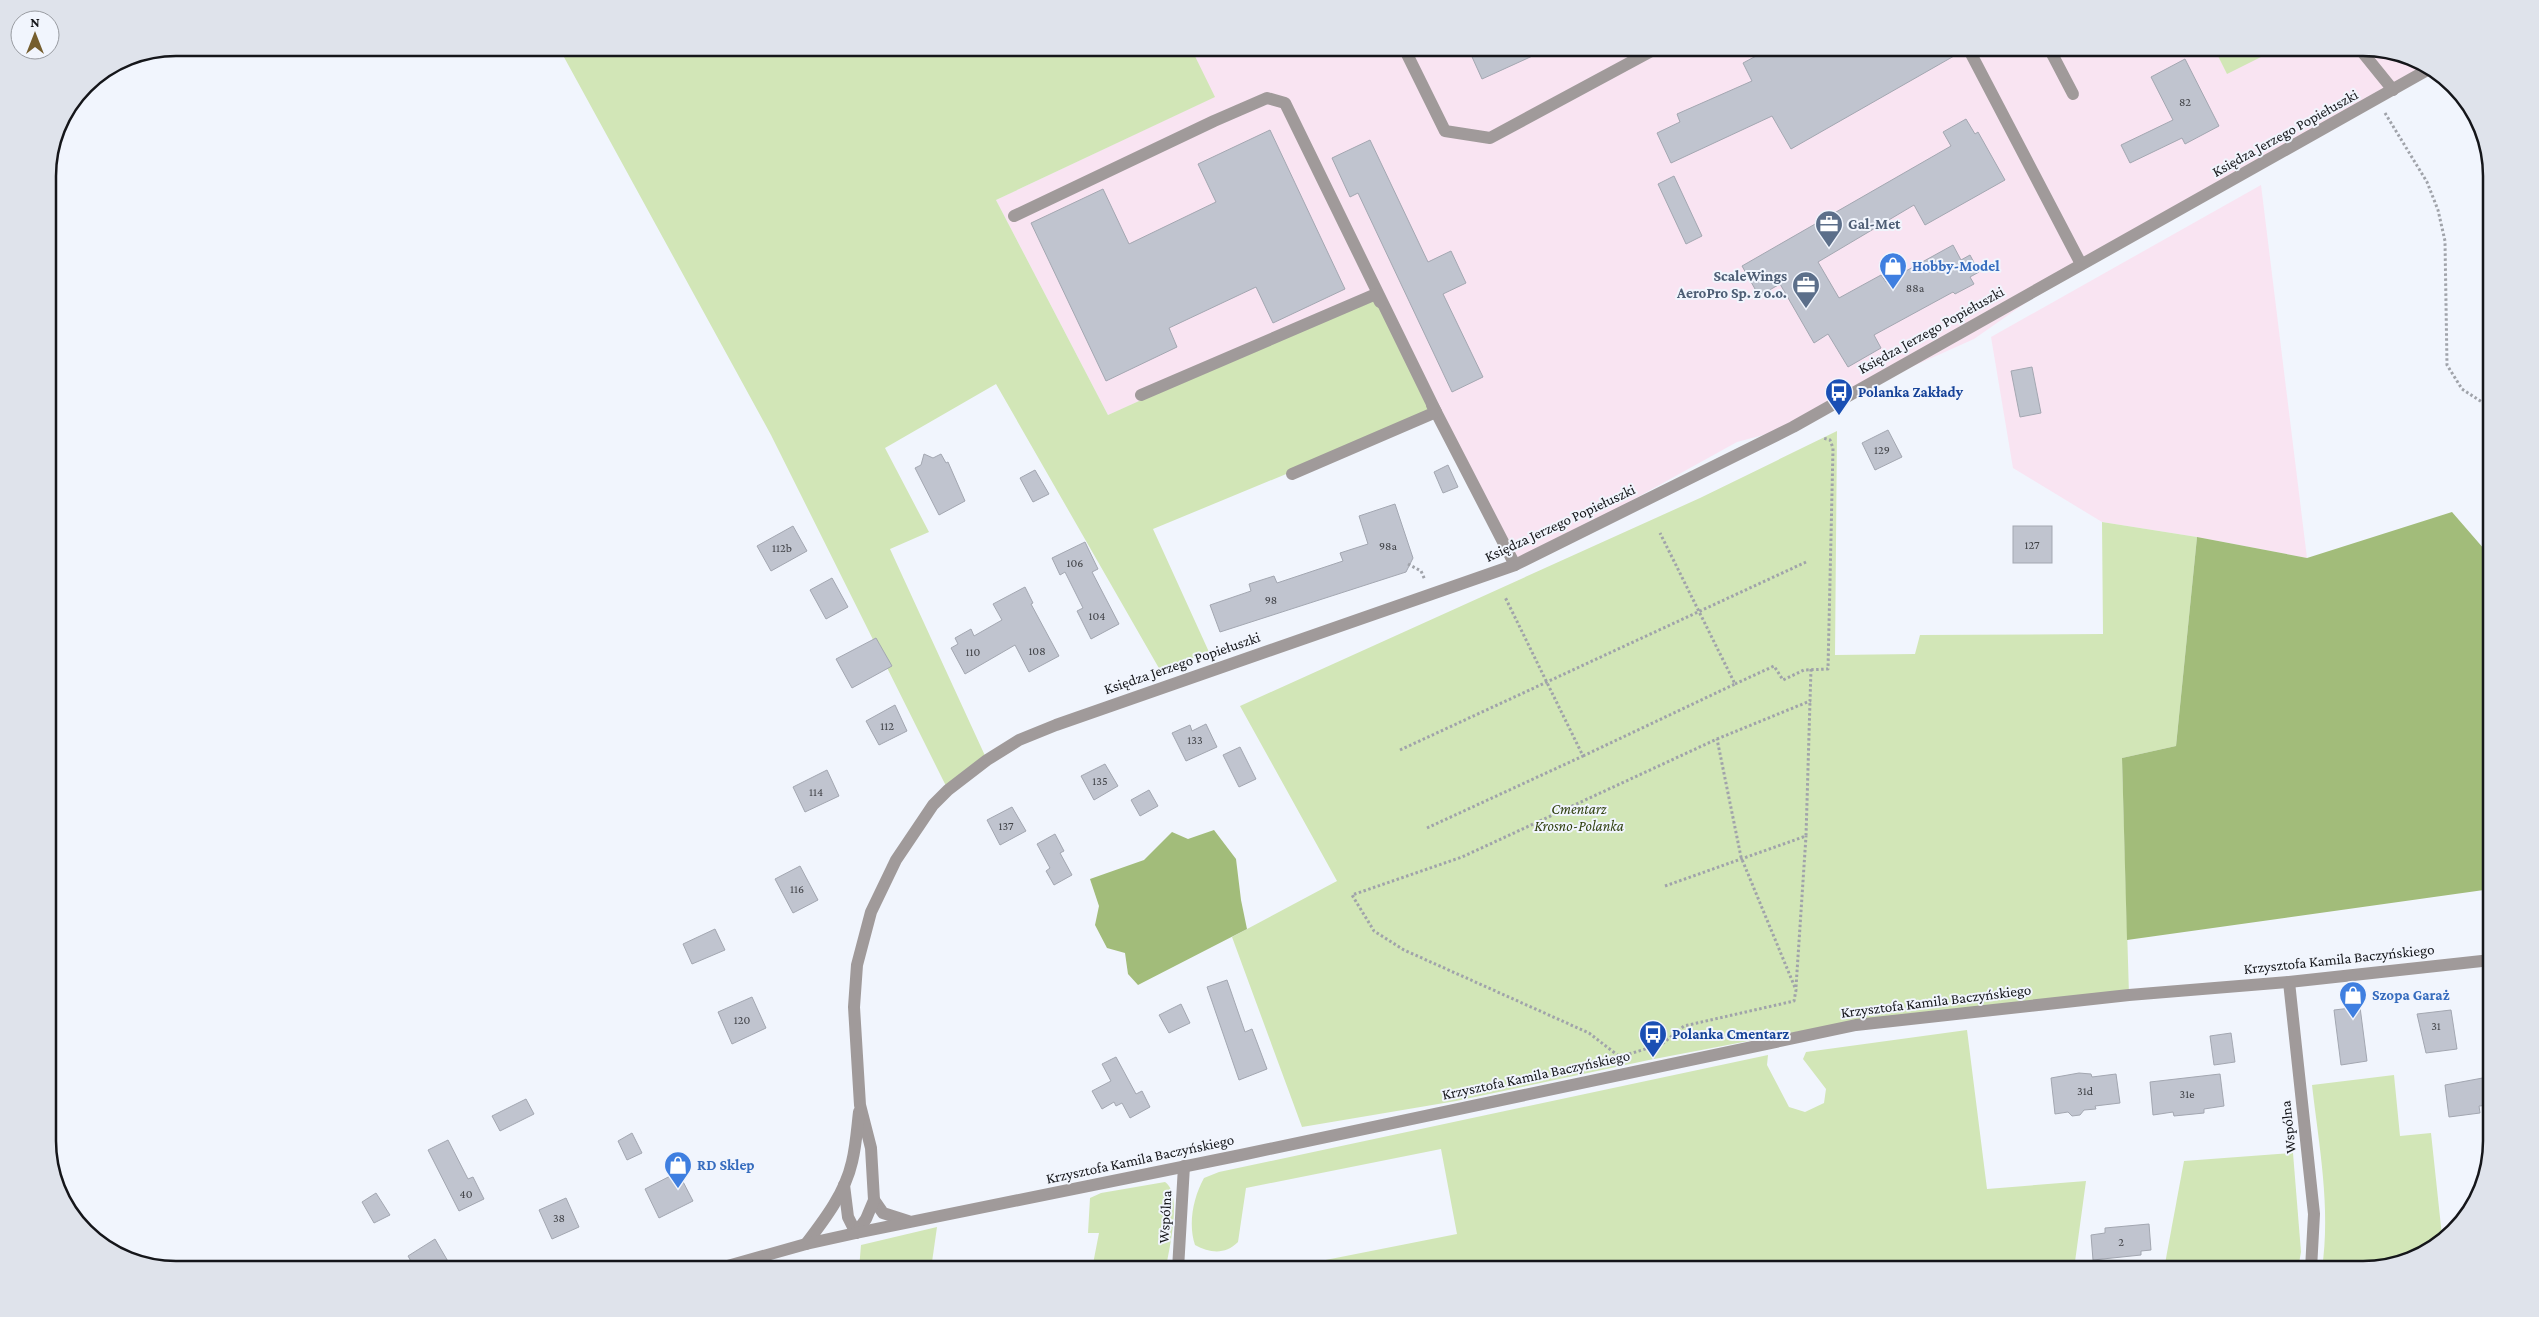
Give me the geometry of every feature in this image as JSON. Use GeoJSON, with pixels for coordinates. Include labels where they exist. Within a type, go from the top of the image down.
{"type":"FeatureCollection","features":[{"type":"Feature","properties":{"kind":"street"},"geometry":{"type":"LineString","coordinates":[[1408,56],[1445,131],[1490,138],[1642,56]]}},
{"type":"Feature","properties":{"kind":"street"},"geometry":{"type":"LineString","coordinates":[[1972,56],[2081,264]]}},
{"type":"Feature","properties":{"kind":"street"},"geometry":{"type":"LineString","coordinates":[[2054,56],[2073,94]]}},
{"type":"Feature","properties":{"kind":"street"},"geometry":{"type":"LineString","coordinates":[[2366,56],[2393,90]]}},
{"type":"Feature","properties":{"kind":"street","name":"Księdza Jerzego Popiełuszki"},"geometry":{"type":"LineString","coordinates":[[874,1200],[871,1148],[860,1105],[854,1007],[857,966],[871,912],[896,860],[918,824],[948,790],[987,760],[1019,740],[1056,724],[1515,565],[1793,427],[2422,73]]}},
{"type":"Feature","properties":{"kind":"street"},"geometry":{"type":"LineString","coordinates":[[1014,216],[1214,121],[1267,98],[1285,104],[1436,412]]}},
{"type":"Feature","properties":{"kind":"street"},"geometry":{"type":"LineString","coordinates":[[1141,395],[1376,294],[1515,565]]}},
{"type":"Feature","properties":{"kind":"street"},"geometry":{"type":"LineString","coordinates":[[1292,474],[1436,412]]}},
{"type":"Feature","properties":{"kind":"street","name":"Krzysztofa Kamila Baczyńskiego"},"geometry":{"type":"LineString","coordinates":[[748,1261],[806,1244],[856,1233],[1856,1025],[2483,961]]}},
{"type":"Feature","properties":{"kind":"street","name":"Wspólna"},"geometry":{"type":"LineString","coordinates":[[2288,982],[2314,1214],[2311,1261]]}},
{"type":"Feature","properties":{"kind":"street","name":"Księdza Jerzego Popiełuszki"},"geometry":{"type":"LineString","coordinates":[[806,1244],[829,1213],[844,1184],[852,1163],[860,1105]]}},
{"type":"Feature","properties":{"kind":"street","name":"Wspólna"},"geometry":{"type":"LineString","coordinates":[[1179,1261],[1184,1166]]}},
{"type":"Feature","properties":{"kind":"street"},"geometry":{"type":"LineString","coordinates":[[844,1184],[848,1217],[856,1233],[866,1219],[874,1200]]}},
{"type":"Feature","properties":{"kind":"street"},"geometry":{"type":"LineString","coordinates":[[874,1200],[883,1213],[911,1222]]}},
{"type":"Feature","properties":{"kind":"path"},"geometry":{"type":"LineString","coordinates":[[2377,100],[2427,182],[2438,210],[2445,241],[2447,365],[2462,389],[2482,402]]}},
{"type":"Feature","properties":{"kind":"path"},"geometry":{"type":"LineString","coordinates":[[1428,828],[1774,666],[1783,680],[1811,669],[1828,669],[1830,653],[1833,448],[1830,440],[1822,438]]}},
{"type":"Feature","properties":{"kind":"path"},"geometry":{"type":"LineString","coordinates":[[1660,532],[1735,684]]}},
{"type":"Feature","properties":{"kind":"path"},"geometry":{"type":"LineString","coordinates":[[1400,750],[1547,680],[1806,562]]}},
{"type":"Feature","properties":{"kind":"path"},"geometry":{"type":"LineString","coordinates":[[1408,564],[1421,571],[1426,583]]}},
{"type":"Feature","properties":{"kind":"path"},"geometry":{"type":"LineString","coordinates":[[1505,597],[1583,756]]}},
{"type":"Feature","properties":{"kind":"path"},"geometry":{"type":"LineString","coordinates":[[1810,701],[1717,739],[1462,857],[1352,895],[1374,931],[1404,950],[1589,1033],[1620,1056],[1662,1044],[1684,1026],[1794,1001],[1806,836],[1811,669]]}},
{"type":"Feature","properties":{"kind":"path"},"geometry":{"type":"LineString","coordinates":[[1717,739],[1741,857],[1796,990]]}},
{"type":"Feature","properties":{"kind":"path"},"geometry":{"type":"LineString","coordinates":[[1665,886],[1741,857],[1806,836]]}},
{"type":"Feature","properties":{"kind":"shaded area"},"geometry":{"type":"Polygon","coordinates":[[[2362,56],[2378,57],[2401,63],[2422,73],[2081,264],[1974,339],[1853,393],[1793,427],[1737,442],[1515,565],[1377,295],[1108,415],[996,200],[1214,97],[1195,57],[2362,56]]]}},
{"type":"Feature","properties":{"kind":"shaded area"},"geometry":{"type":"Polygon","coordinates":[[[2261,185],[2307,558],[2197,537],[2102,522],[2013,468],[1991,337],[2261,185]]]}},
{"type":"Feature","properties":{"kind":"green space"},"geometry":{"type":"Polygon","coordinates":[[[2218,56],[2261,57],[2227,74],[2218,56]]]}},
{"type":"Feature","properties":{"kind":"green space"},"geometry":{"type":"Polygon","coordinates":[[[564,57],[1195,57],[1215,97],[996,200],[1108,415],[1376,294],[1436,412],[1153,529],[1209,652],[1160,670],[996,384],[885,448],[929,532],[890,549],[987,760],[948,790],[771,435],[564,57]]]}},
{"type":"Feature","properties":{"kind":"green space","name":"Cmentarz Krosno-Polanka"},"geometry":{"type":"Polygon","coordinates":[[[1837,431],[1835,655],[1915,654],[1920,635],[2103,634],[2102,522],[2197,537],[2176,746],[2122,758],[2129,995],[1801,1031],[1649,1060],[1456,1101],[1302,1127],[1232,937],[1337,881],[1240,706],[1700,498],[1837,431]]]}},
{"type":"Feature","properties":{"kind":"green space"},"geometry":{"type":"Polygon","coordinates":[[[2452,512],[2482,547],[2483,890],[2127,940],[2122,758],[2176,746],[2197,537],[2307,558],[2452,512]]]}},
{"type":"Feature","properties":{"kind":"green space"},"geometry":{"type":"Polygon","coordinates":[[[1214,830],[1236,859],[1247,929],[1138,985],[1128,974],[1125,953],[1107,948],[1095,925],[1099,906],[1090,879],[1144,860],[1172,832],[1188,839],[1214,830]]]}},
{"type":"Feature","properties":{"kind":"green space"},"geometry":{"type":"Polygon","coordinates":[[[1967,1030],[1987,1189],[2086,1181],[2075,1261],[1320,1261],[1457,1234],[1441,1149],[1246,1188],[1238,1242],[1223,1251],[1206,1250],[1195,1245],[1192,1228],[1194,1202],[1204,1178],[1219,1172],[1768,1055],[1767,1065],[1789,1107],[1805,1112],[1824,1103],[1826,1089],[1803,1059],[1806,1052],[1967,1030]]]}},
{"type":"Feature","properties":{"kind":"green space"},"geometry":{"type":"Polygon","coordinates":[[[2394,1075],[2400,1136],[2431,1133],[2442,1231],[2423,1245],[2393,1257],[2362,1261],[2323,1261],[2325,1200],[2312,1085],[2394,1075]]]}},
{"type":"Feature","properties":{"kind":"green space"},"geometry":{"type":"Polygon","coordinates":[[[2293,1153],[2301,1252],[2299,1261],[2165,1261],[2184,1161],[2293,1153]]]}},
{"type":"Feature","properties":{"kind":"green space"},"geometry":{"type":"Polygon","coordinates":[[[1165,1182],[1170,1188],[1174,1210],[1167,1261],[1094,1261],[1099,1233],[1088,1233],[1090,1198],[1101,1193],[1165,1182]]]}},
{"type":"Feature","properties":{"kind":"green space"},"geometry":{"type":"Polygon","coordinates":[[[937,1227],[932,1261],[860,1261],[861,1245],[937,1227]]]}},
{"type":"Feature","properties":{"kind":"building"},"geometry":{"type":"Polygon","coordinates":[[[1472,56],[1532,56],[1482,79],[1472,56]]]}},
{"type":"Feature","properties":{"kind":"building"},"geometry":{"type":"Polygon","coordinates":[[[1756,56],[1954,56],[1791,149],[1772,116],[1671,163],[1657,133],[1680,122],[1677,114],[1752,81],[1743,63],[1756,56]]]}},
{"type":"Feature","properties":{"kind":"building"},"geometry":{"type":"Polygon","coordinates":[[[2185,59],[2219,126],[2185,144],[2182,138],[2130,163],[2121,145],[2173,120],[2151,77],[2185,59]]]}},
{"type":"Feature","properties":{"kind":"building"},"geometry":{"type":"Polygon","coordinates":[[[1966,119],[1975,134],[1978,132],[2005,180],[1925,225],[1914,205],[1818,262],[1839,298],[1881,275],[1886,282],[1953,245],[1961,260],[1970,255],[1979,272],[1970,277],[1974,284],[1955,294],[1953,292],[1874,335],[1881,348],[1848,367],[1828,334],[1814,343],[1780,284],[1759,296],[1742,266],[1951,146],[1943,132],[1966,119]]]}},
{"type":"Feature","properties":{"kind":"building"},"geometry":{"type":"Polygon","coordinates":[[[1270,130],[1345,289],[1273,323],[1256,287],[1169,328],[1177,347],[1106,381],[1031,223],[1103,189],[1129,244],[1216,202],[1198,164],[1270,130]]]}},
{"type":"Feature","properties":{"kind":"building"},"geometry":{"type":"Polygon","coordinates":[[[1370,140],[1428,262],[1451,251],[1466,283],[1443,294],[1483,377],[1452,392],[1358,193],[1350,197],[1332,158],[1370,140]]]}},
{"type":"Feature","properties":{"kind":"building"},"geometry":{"type":"Polygon","coordinates":[[[1674,176],[1702,236],[1686,244],[1658,184],[1674,176]]]}},
{"type":"Feature","properties":{"kind":"building"},"geometry":{"type":"Polygon","coordinates":[[[2032,367],[2041,413],[2020,417],[2011,371],[2032,367]]]}},
{"type":"Feature","properties":{"kind":"building"},"geometry":{"type":"Polygon","coordinates":[[[1888,430],[1902,457],[1875,470],[1862,443],[1888,430]]]}},
{"type":"Feature","properties":{"kind":"building"},"geometry":{"type":"Polygon","coordinates":[[[924,454],[933,458],[941,454],[946,463],[948,462],[965,501],[939,515],[915,468],[921,465],[924,454]]]}},
{"type":"Feature","properties":{"kind":"building"},"geometry":{"type":"Polygon","coordinates":[[[1448,465],[1458,487],[1443,493],[1434,472],[1448,465]]]}},
{"type":"Feature","properties":{"kind":"building"},"geometry":{"type":"Polygon","coordinates":[[[1035,470],[1049,494],[1033,502],[1020,478],[1035,470]]]}},
{"type":"Feature","properties":{"kind":"building"},"geometry":{"type":"Polygon","coordinates":[[[1395,504],[1413,558],[1406,572],[1220,632],[1210,605],[1251,591],[1249,584],[1274,576],[1277,583],[1343,561],[1340,553],[1368,544],[1359,516],[1395,504]]]}},
{"type":"Feature","properties":{"kind":"building"},"geometry":{"type":"Polygon","coordinates":[[[793,526],[807,551],[771,571],[757,546],[793,526]]]}},
{"type":"Feature","properties":{"kind":"building"},"geometry":{"type":"Polygon","coordinates":[[[2013,526],[2052,526],[2052,563],[2013,563],[2013,526]]]}},
{"type":"Feature","properties":{"kind":"building"},"geometry":{"type":"Polygon","coordinates":[[[1085,542],[1098,569],[1092,572],[1119,624],[1091,639],[1077,611],[1083,608],[1065,572],[1060,575],[1052,558],[1085,542]]]}},
{"type":"Feature","properties":{"kind":"building"},"geometry":{"type":"Polygon","coordinates":[[[832,578],[848,607],[826,619],[810,590],[832,578]]]}},
{"type":"Feature","properties":{"kind":"building"},"geometry":{"type":"Polygon","coordinates":[[[1025,587],[1033,603],[1031,604],[1059,656],[1029,672],[1015,645],[965,674],[951,648],[958,644],[955,638],[971,629],[974,636],[1002,620],[993,604],[1025,587]]]}},
{"type":"Feature","properties":{"kind":"building"},"geometry":{"type":"Polygon","coordinates":[[[876,638],[892,666],[852,688],[836,659],[876,638]]]}},
{"type":"Feature","properties":{"kind":"building"},"geometry":{"type":"Polygon","coordinates":[[[895,705],[907,731],[879,745],[866,721],[895,705]]]}},
{"type":"Feature","properties":{"kind":"building"},"geometry":{"type":"Polygon","coordinates":[[[1206,724],[1217,747],[1186,761],[1172,733],[1190,725],[1192,731],[1206,724]]]}},
{"type":"Feature","properties":{"kind":"building"},"geometry":{"type":"Polygon","coordinates":[[[1240,747],[1256,779],[1239,787],[1223,755],[1240,747]]]}},
{"type":"Feature","properties":{"kind":"building"},"geometry":{"type":"Polygon","coordinates":[[[1105,764],[1118,786],[1094,800],[1081,776],[1105,764]]]}},
{"type":"Feature","properties":{"kind":"building"},"geometry":{"type":"Polygon","coordinates":[[[827,770],[839,796],[805,812],[793,787],[827,770]]]}},
{"type":"Feature","properties":{"kind":"building"},"geometry":{"type":"Polygon","coordinates":[[[1149,790],[1158,806],[1140,816],[1131,800],[1149,790]]]}},
{"type":"Feature","properties":{"kind":"building"},"geometry":{"type":"Polygon","coordinates":[[[1012,807],[1026,831],[1000,845],[987,820],[1012,807]]]}},
{"type":"Feature","properties":{"kind":"building"},"geometry":{"type":"Polygon","coordinates":[[[1055,834],[1064,851],[1060,853],[1072,875],[1054,885],[1046,871],[1050,868],[1037,844],[1055,834]]]}},
{"type":"Feature","properties":{"kind":"building"},"geometry":{"type":"Polygon","coordinates":[[[800,866],[818,900],[793,913],[775,879],[800,866]]]}},
{"type":"Feature","properties":{"kind":"building"},"geometry":{"type":"Polygon","coordinates":[[[715,929],[725,950],[692,964],[683,944],[715,929]]]}},
{"type":"Feature","properties":{"kind":"building"},"geometry":{"type":"Polygon","coordinates":[[[1227,980],[1245,1032],[1252,1029],[1267,1069],[1239,1080],[1207,987],[1227,980]]]}},
{"type":"Feature","properties":{"kind":"building"},"geometry":{"type":"Polygon","coordinates":[[[752,997],[766,1028],[732,1044],[718,1012],[752,997]]]}},
{"type":"Feature","properties":{"kind":"building"},"geometry":{"type":"Polygon","coordinates":[[[1181,1004],[1190,1023],[1169,1033],[1159,1015],[1181,1004]]]}},
{"type":"Feature","properties":{"kind":"building"},"geometry":{"type":"Polygon","coordinates":[[[2360,1007],[2367,1061],[2341,1065],[2334,1010],[2360,1007]]]}},
{"type":"Feature","properties":{"kind":"building"},"geometry":{"type":"Polygon","coordinates":[[[2451,1010],[2457,1049],[2426,1053],[2417,1014],[2451,1010]]]}},
{"type":"Feature","properties":{"kind":"building"},"geometry":{"type":"Polygon","coordinates":[[[2231,1033],[2235,1062],[2214,1065],[2210,1036],[2231,1033]]]}},
{"type":"Feature","properties":{"kind":"building"},"geometry":{"type":"Polygon","coordinates":[[[1116,1057],[1136,1094],[1142,1091],[1150,1107],[1130,1118],[1122,1103],[1116,1106],[1114,1102],[1102,1109],[1092,1091],[1111,1081],[1102,1064],[1116,1057]]]}},
{"type":"Feature","properties":{"kind":"building"},"geometry":{"type":"Polygon","coordinates":[[[2079,1073],[2091,1074],[2092,1077],[2116,1074],[2120,1103],[2095,1106],[2096,1109],[2084,1110],[2080,1115],[2072,1116],[2068,1112],[2055,1114],[2051,1078],[2079,1073]]]}},
{"type":"Feature","properties":{"kind":"building"},"geometry":{"type":"Polygon","coordinates":[[[2220,1074],[2224,1106],[2204,1109],[2204,1113],[2174,1116],[2173,1112],[2153,1115],[2150,1082],[2220,1074]]]}},
{"type":"Feature","properties":{"kind":"building"},"geometry":{"type":"Polygon","coordinates":[[[2483,1078],[2483,1106],[2479,1106],[2480,1113],[2449,1117],[2445,1085],[2483,1078]]]}},
{"type":"Feature","properties":{"kind":"building"},"geometry":{"type":"Polygon","coordinates":[[[526,1099],[534,1114],[500,1131],[492,1116],[526,1099]]]}},
{"type":"Feature","properties":{"kind":"building"},"geometry":{"type":"Polygon","coordinates":[[[632,1133],[642,1153],[627,1160],[618,1141],[632,1133]]]}},
{"type":"Feature","properties":{"kind":"building"},"geometry":{"type":"Polygon","coordinates":[[[448,1140],[468,1179],[473,1177],[484,1199],[459,1211],[428,1150],[448,1140]]]}},
{"type":"Feature","properties":{"kind":"building"},"geometry":{"type":"Polygon","coordinates":[[[678,1172],[693,1201],[659,1218],[645,1189],[678,1172]]]}},
{"type":"Feature","properties":{"kind":"building"},"geometry":{"type":"Polygon","coordinates":[[[376,1193],[390,1215],[374,1223],[362,1202],[376,1193]]]}},
{"type":"Feature","properties":{"kind":"building"},"geometry":{"type":"Polygon","coordinates":[[[566,1198],[579,1227],[552,1239],[539,1210],[566,1198]]]}},
{"type":"Feature","properties":{"kind":"building"},"geometry":{"type":"Polygon","coordinates":[[[2149,1224],[2151,1250],[2141,1251],[2141,1255],[2093,1260],[2091,1235],[2105,1233],[2105,1228],[2149,1224]]]}},
{"type":"Feature","properties":{"kind":"building"},"geometry":{"type":"Polygon","coordinates":[[[435,1239],[448,1261],[411,1261],[408,1256],[435,1239]]]}},
{"type":"Feature","properties":{"kind":"place","name":"Gal-Met"},"geometry":{"type":"Point","coordinates":[1829,248]}},
{"type":"Feature","properties":{"kind":"place","name":"Hobby-Model"},"geometry":{"type":"Point","coordinates":[1893,290]}},
{"type":"Feature","properties":{"kind":"place","name":"ScaleWings AeroPro Sp. z o.o."},"geometry":{"type":"Point","coordinates":[1806,309]}},
{"type":"Feature","properties":{"kind":"place","name":"Polanka Zakłady"},"geometry":{"type":"Point","coordinates":[1839,416]}},
{"type":"Feature","properties":{"kind":"place","name":"Szopa Garaż"},"geometry":{"type":"Point","coordinates":[2353,1019]}},
{"type":"Feature","properties":{"kind":"place","name":"Polanka Cmentarz"},"geometry":{"type":"Point","coordinates":[1653,1058]}},
{"type":"Feature","properties":{"kind":"place","name":"RD Sklep"},"geometry":{"type":"Point","coordinates":[678,1189]}}]}
